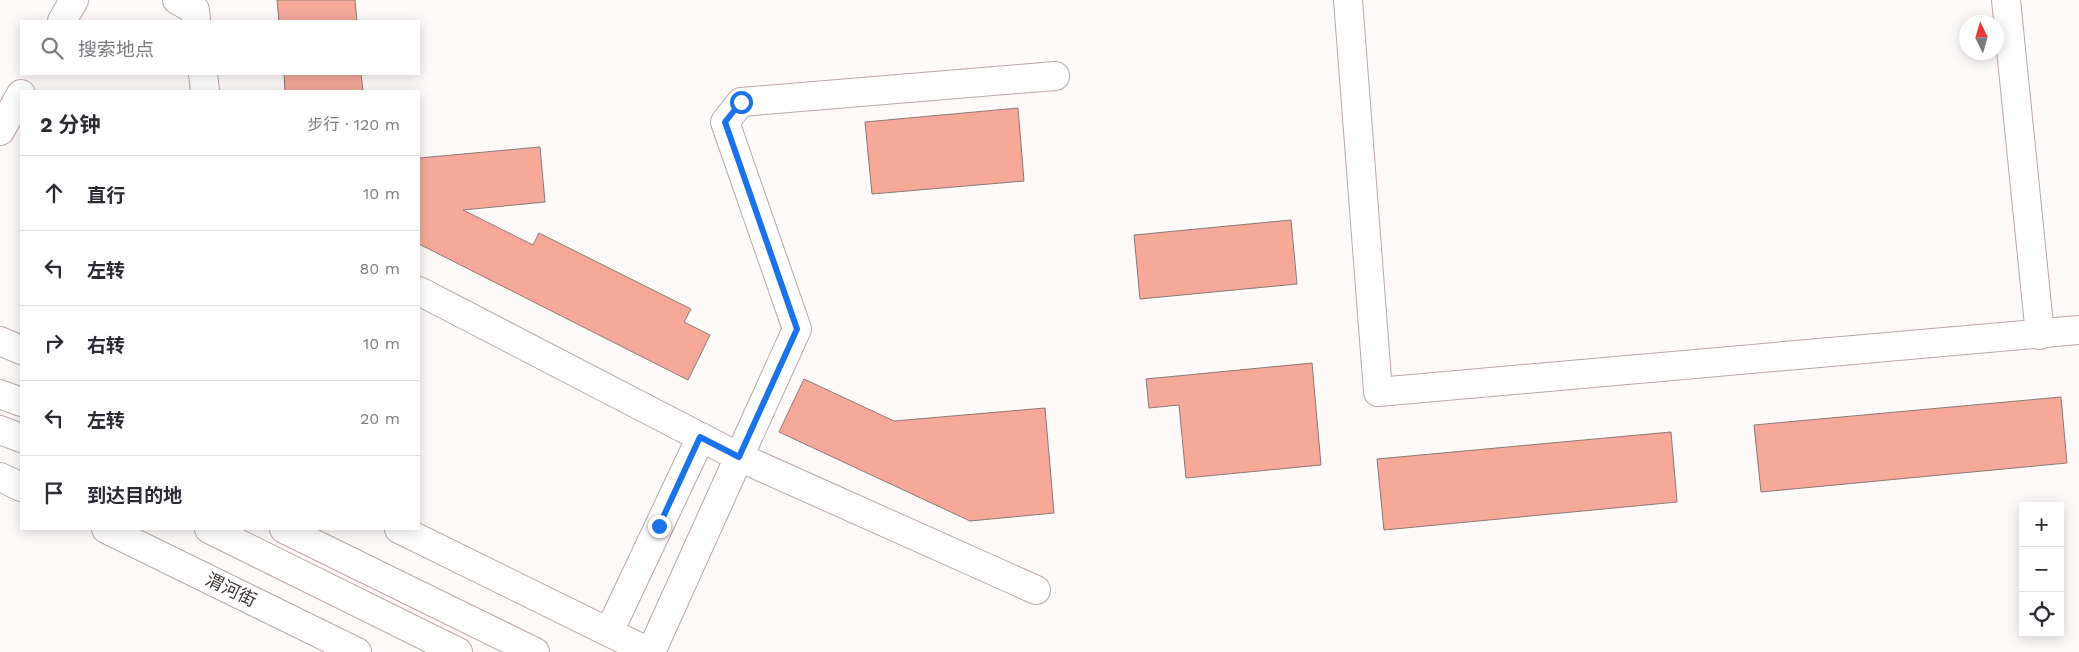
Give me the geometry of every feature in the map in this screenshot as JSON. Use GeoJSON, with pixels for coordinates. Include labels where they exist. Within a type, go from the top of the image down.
{"type":"FeatureCollection","features":[{"type":"Feature","properties":{"kind":"street"},"geometry":{"type":"LineString","coordinates":[[63,20],[74,0]]}},
{"type":"Feature","properties":{"kind":"street"},"geometry":{"type":"LineString","coordinates":[[177,0],[195,10],[196,20]]}},
{"type":"Feature","properties":{"kind":"street"},"geometry":{"type":"LineString","coordinates":[[1348,0],[1378,392],[2079,330]]}},
{"type":"Feature","properties":{"kind":"street"},"geometry":{"type":"LineString","coordinates":[[2006,0],[2040,334]]}},
{"type":"Feature","properties":{"kind":"street"},"geometry":{"type":"LineString","coordinates":[[23,90],[32,75]]}},
{"type":"Feature","properties":{"kind":"street"},"geometry":{"type":"LineString","coordinates":[[203,75],[205,90]]}},
{"type":"Feature","properties":{"kind":"street"},"geometry":{"type":"LineString","coordinates":[[401,530],[650,652],[797,329],[725,122],[741,102],[1055,76]]}},
{"type":"Feature","properties":{"kind":"street"},"geometry":{"type":"LineString","coordinates":[[0,131],[20,96]]}},
{"type":"Feature","properties":{"kind":"street"},"geometry":{"type":"LineString","coordinates":[[420,292],[739,457],[1036,590]]}},
{"type":"Feature","properties":{"kind":"street"},"geometry":{"type":"LineString","coordinates":[[0,341],[20,350]]}},
{"type":"Feature","properties":{"kind":"street"},"geometry":{"type":"LineString","coordinates":[[0,394],[20,402]]}},
{"type":"Feature","properties":{"kind":"street"},"geometry":{"type":"LineString","coordinates":[[0,430],[20,438]]}},
{"type":"Feature","properties":{"kind":"street"},"geometry":{"type":"LineString","coordinates":[[609,632],[700,437]]}},
{"type":"Feature","properties":{"kind":"street"},"geometry":{"type":"LineString","coordinates":[[0,477],[20,487]]}},
{"type":"Feature","properties":{"kind":"street","name":"渭河街"},"geometry":{"type":"LineString","coordinates":[[108,530],[357,652]]}},
{"type":"Feature","properties":{"kind":"street"},"geometry":{"type":"LineString","coordinates":[[211,530],[458,652]]}},
{"type":"Feature","properties":{"kind":"street"},"geometry":{"type":"LineString","coordinates":[[286,530],[535,652]]}},
{"type":"Feature","properties":{"kind":"building"},"geometry":{"type":"Polygon","coordinates":[[[277,0],[355,0],[357,20],[279,20],[277,0]]]}},
{"type":"Feature","properties":{"kind":"building"},"geometry":{"type":"Polygon","coordinates":[[[284,75],[361,75],[363,90],[285,90],[284,75]]]}},
{"type":"Feature","properties":{"kind":"building"},"geometry":{"type":"Polygon","coordinates":[[[1018,108],[1024,181],[872,194],[865,122],[1018,108]]]}},
{"type":"Feature","properties":{"kind":"building"},"geometry":{"type":"Polygon","coordinates":[[[540,147],[545,202],[463,210],[533,245],[539,233],[691,309],[684,322],[710,335],[688,380],[420,245],[420,158],[540,147]]]}},
{"type":"Feature","properties":{"kind":"building"},"geometry":{"type":"Polygon","coordinates":[[[1291,220],[1297,284],[1140,299],[1134,235],[1291,220]]]}},
{"type":"Feature","properties":{"kind":"building"},"geometry":{"type":"Polygon","coordinates":[[[1312,363],[1321,465],[1186,478],[1179,405],[1149,408],[1146,379],[1312,363]]]}},
{"type":"Feature","properties":{"kind":"building"},"geometry":{"type":"Polygon","coordinates":[[[804,379],[894,421],[1045,408],[1054,513],[970,521],[779,432],[804,379]]]}},
{"type":"Feature","properties":{"kind":"building"},"geometry":{"type":"Polygon","coordinates":[[[2061,397],[2067,463],[1761,492],[1754,425],[2061,397]]]}},
{"type":"Feature","properties":{"kind":"building"},"geometry":{"type":"Polygon","coordinates":[[[1671,432],[1677,502],[1384,530],[1377,459],[1671,432]]]}},
{"type":"Feature","properties":{"kind":"route"},"geometry":{"type":"LineString","coordinates":[[659,526],[700,437],[739,457],[797,329],[725,122],[741,102]]}}]}
